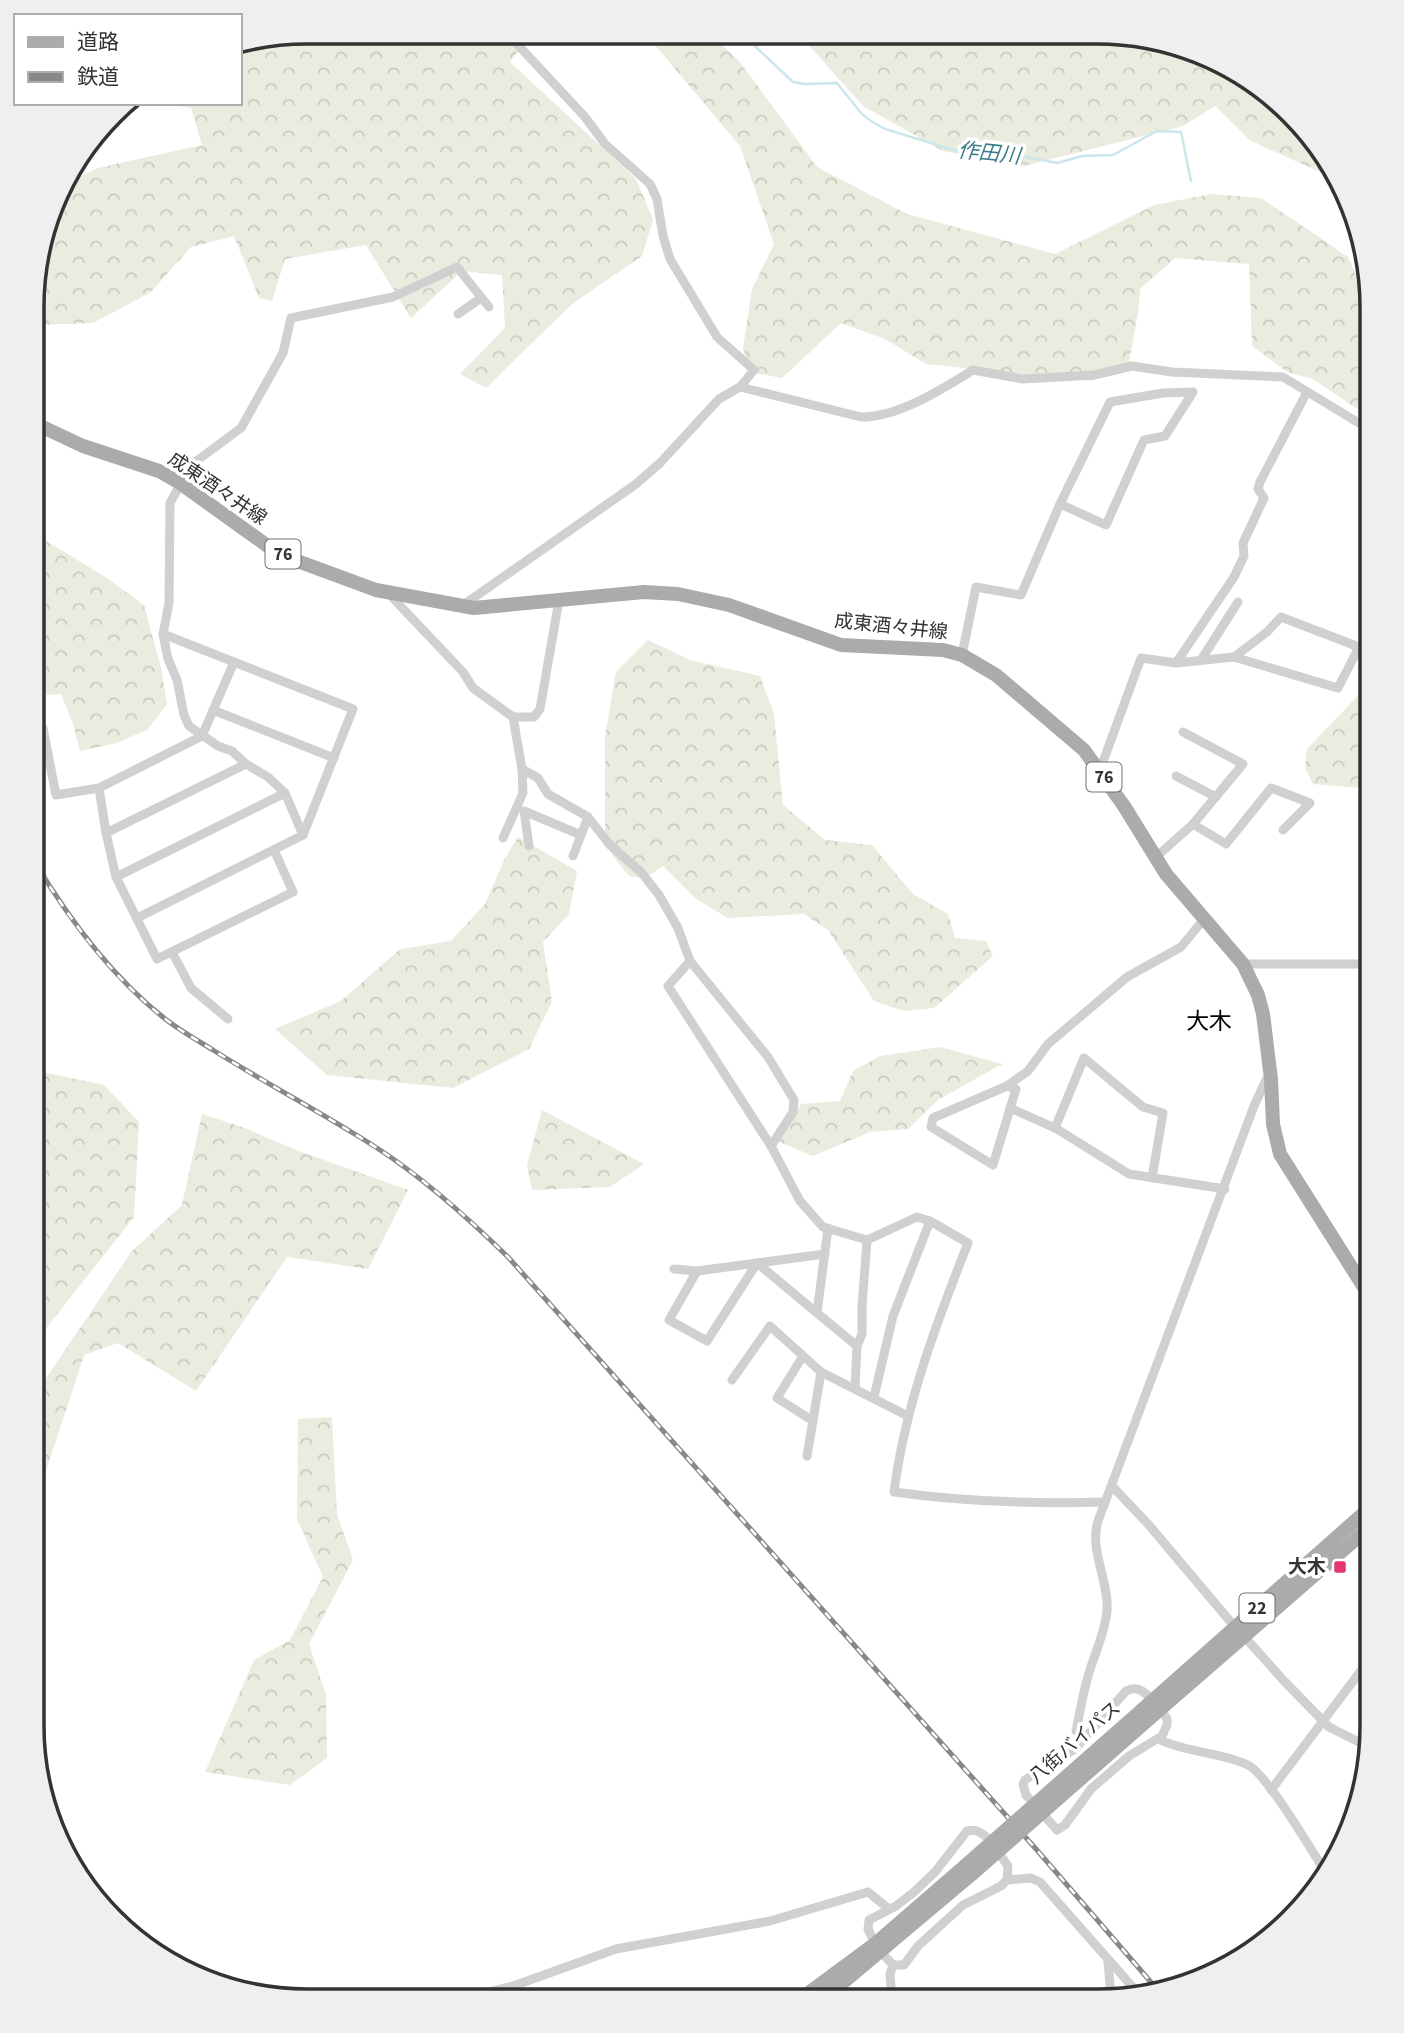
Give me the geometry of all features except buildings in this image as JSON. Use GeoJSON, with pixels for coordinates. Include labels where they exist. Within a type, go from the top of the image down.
{"type":"FeatureCollection","features":[{"type":"Feature","properties":{"kind":"main road","name":"成東酒々井線"},"geometry":{"type":"LineString","coordinates":[[44,427],[83,446],[159,471],[180,483],[268,547],[300,562],[388,593],[474,608],[644,592],[691,596],[729,605],[841,645],[943,650],[981,664],[1084,750],[1100,770],[1166,874],[1243,964],[1258,995],[1263,1014],[1273,1124],[1280,1154],[1360,1281]]}},
{"type":"Feature","properties":{"kind":"main road","name":"八街バイパス"},"geometry":{"type":"LineString","coordinates":[[834,1989],[1239,1631],[1360,1518]]}},
{"type":"Feature","properties":{"kind":"main road","name":"八街バイパス"},"geometry":{"type":"LineString","coordinates":[[1239,1631],[1360,1535]]}},
{"type":"Feature","properties":{"kind":"main road","name":"八街バイパス"},"geometry":{"type":"LineString","coordinates":[[816,1989],[878,1948]]}},
{"type":"Feature","properties":{"kind":"street"},"geometry":{"type":"LineString","coordinates":[[462,606],[636,484],[660,463],[719,399],[740,387],[754,370],[717,337],[670,259],[657,199],[650,184],[605,144],[585,117],[517,44]]}},
{"type":"Feature","properties":{"kind":"street"},"geometry":{"type":"LineString","coordinates":[[303,835],[285,793],[232,751],[202,736],[189,726],[184,715],[163,634],[169,603],[170,503],[191,465],[241,428],[284,353],[291,318],[393,297],[457,267],[489,307]]}},
{"type":"Feature","properties":{"kind":"street"},"geometry":{"type":"LineString","coordinates":[[458,314],[481,298]]}},
{"type":"Feature","properties":{"kind":"street"},"geometry":{"type":"LineString","coordinates":[[740,387],[861,416],[874,416],[928,397],[973,370],[1023,379],[1094,376],[1132,366],[1172,372],[1283,377],[1360,423]]}},
{"type":"Feature","properties":{"kind":"street"},"geometry":{"type":"LineString","coordinates":[[962,655],[976,587],[1021,595],[1060,504],[1110,402],[1163,393],[1193,392],[1165,436],[1144,440],[1106,525],[1060,504]]}},
{"type":"Feature","properties":{"kind":"street"},"geometry":{"type":"LineString","coordinates":[[1176,663],[1234,577],[1244,556],[1243,543],[1264,498],[1258,489],[1260,482],[1307,392]]}},
{"type":"Feature","properties":{"kind":"street"},"geometry":{"type":"LineString","coordinates":[[388,593],[463,672],[473,688],[513,717],[534,717],[540,709],[559,600]]}},
{"type":"Feature","properties":{"kind":"street"},"geometry":{"type":"LineString","coordinates":[[1201,660],[1238,602]]}},
{"type":"Feature","properties":{"kind":"street"},"geometry":{"type":"LineString","coordinates":[[1100,770],[1141,658],[1176,663],[1234,657],[1338,688],[1359,647],[1281,617],[1267,632],[1234,657]]}},
{"type":"Feature","properties":{"kind":"street"},"geometry":{"type":"LineString","coordinates":[[137,918],[303,835],[353,709],[163,634]]}},
{"type":"Feature","properties":{"kind":"street"},"geometry":{"type":"LineString","coordinates":[[44,733],[56,795],[99,788],[202,736],[234,662]]}},
{"type":"Feature","properties":{"kind":"street"},"geometry":{"type":"LineString","coordinates":[[213,710],[334,758]]}},
{"type":"Feature","properties":{"kind":"street"},"geometry":{"type":"LineString","coordinates":[[503,838],[523,793],[522,769],[513,717]]}},
{"type":"Feature","properties":{"kind":"street"},"geometry":{"type":"LineString","coordinates":[[1156,857],[1192,824],[1243,764],[1183,732]]}},
{"type":"Feature","properties":{"kind":"street"},"geometry":{"type":"LineString","coordinates":[[106,833],[246,764]]}},
{"type":"Feature","properties":{"kind":"street"},"geometry":{"type":"LineString","coordinates":[[522,769],[538,778],[548,793],[588,817],[610,845],[641,872],[659,895],[678,928],[690,961],[768,1057],[793,1100],[793,1111],[771,1146]]}},
{"type":"Feature","properties":{"kind":"street"},"geometry":{"type":"LineString","coordinates":[[1176,776],[1216,797]]}},
{"type":"Feature","properties":{"kind":"street"},"geometry":{"type":"LineString","coordinates":[[99,788],[116,877],[157,959],[293,892],[274,850]]}},
{"type":"Feature","properties":{"kind":"street"},"geometry":{"type":"LineString","coordinates":[[1192,824],[1226,844],[1270,788],[1310,803],[1283,830]]}},
{"type":"Feature","properties":{"kind":"street"},"geometry":{"type":"LineString","coordinates":[[116,877],[285,793]]}},
{"type":"Feature","properties":{"kind":"street"},"geometry":{"type":"LineString","coordinates":[[529,846],[523,811],[581,835]]}},
{"type":"Feature","properties":{"kind":"street"},"geometry":{"type":"LineString","coordinates":[[573,856],[588,817]]}},
{"type":"Feature","properties":{"kind":"street"},"geometry":{"type":"LineString","coordinates":[[1007,1086],[1016,1089],[993,1165],[931,1127],[933,1118],[1007,1086],[1028,1071],[1048,1044],[1127,977],[1181,947],[1204,919]]}},
{"type":"Feature","properties":{"kind":"street"},"geometry":{"type":"LineString","coordinates":[[172,952],[191,988],[228,1019]]}},
{"type":"Feature","properties":{"kind":"street"},"geometry":{"type":"LineString","coordinates":[[690,961],[668,986],[771,1146],[800,1201],[823,1227],[867,1240],[917,1217],[930,1221],[968,1243],[937,1320],[908,1416],[894,1492],[984,1503],[1105,1503]]}},
{"type":"Feature","properties":{"kind":"street"},"geometry":{"type":"LineString","coordinates":[[1243,964],[1360,964]]}},
{"type":"Feature","properties":{"kind":"street"},"geometry":{"type":"LineString","coordinates":[[1055,1128],[1084,1058],[1143,1107],[1163,1112],[1152,1178]]}},
{"type":"Feature","properties":{"kind":"street"},"geometry":{"type":"LineString","coordinates":[[1086,1738],[1076,1731],[1088,1676],[1105,1623],[1107,1595],[1094,1534],[1254,1106],[1266,1080],[1271,1079]]}},
{"type":"Feature","properties":{"kind":"street"},"geometry":{"type":"LineString","coordinates":[[1010,1108],[1055,1128],[1129,1174],[1225,1189]]}},
{"type":"Feature","properties":{"kind":"street"},"geometry":{"type":"LineString","coordinates":[[874,1397],[893,1316],[930,1221]]}},
{"type":"Feature","properties":{"kind":"street"},"geometry":{"type":"LineString","coordinates":[[817,1313],[828,1228]]}},
{"type":"Feature","properties":{"kind":"street"},"geometry":{"type":"LineString","coordinates":[[855,1388],[857,1346],[862,1334],[867,1240]]}},
{"type":"Feature","properties":{"kind":"street"},"geometry":{"type":"LineString","coordinates":[[674,1269],[697,1271],[825,1254]]}},
{"type":"Feature","properties":{"kind":"street"},"geometry":{"type":"LineString","coordinates":[[757,1263],[857,1346]]}},
{"type":"Feature","properties":{"kind":"street"},"geometry":{"type":"LineString","coordinates":[[697,1271],[669,1320],[707,1341],[757,1263]]}},
{"type":"Feature","properties":{"kind":"street"},"geometry":{"type":"LineString","coordinates":[[732,1380],[769,1326],[821,1372],[908,1416]]}},
{"type":"Feature","properties":{"kind":"street"},"geometry":{"type":"LineString","coordinates":[[803,1356],[777,1398],[813,1421]]}},
{"type":"Feature","properties":{"kind":"street"},"geometry":{"type":"LineString","coordinates":[[807,1456],[821,1372]]}},
{"type":"Feature","properties":{"kind":"street"},"geometry":{"type":"LineString","coordinates":[[1112,1486],[1322,1721],[1360,1742]]}},
{"type":"Feature","properties":{"kind":"street"},"geometry":{"type":"LineString","coordinates":[[1271,1790],[1360,1672]]}},
{"type":"Feature","properties":{"kind":"street"},"geometry":{"type":"LineString","coordinates":[[1136,1688],[1143,1691],[1151,1709],[1167,1719],[1167,1725],[1158,1739],[1138,1750],[1091,1789],[1065,1825],[1057,1830],[1026,1795],[1023,1784],[1031,1776],[1064,1757],[1086,1738],[1126,1691],[1136,1688]]}},
{"type":"Feature","properties":{"kind":"street"},"geometry":{"type":"LineString","coordinates":[[1158,1739],[1172,1746],[1247,1765],[1258,1773],[1321,1864]]}},
{"type":"Feature","properties":{"kind":"street"},"geometry":{"type":"LineString","coordinates":[[1007,1880],[1008,1866],[983,1833],[972,1829],[964,1834],[935,1872],[901,1903],[874,1916],[867,1923],[878,1948],[893,1965],[899,1966],[908,1962],[918,1946],[964,1905],[1001,1886],[1007,1880],[1031,1878],[1040,1882],[1132,1987]]}},
{"type":"Feature","properties":{"kind":"street"},"geometry":{"type":"LineString","coordinates":[[500,1989],[617,1949],[770,1921],[868,1892],[889,1909]]}},
{"type":"Feature","properties":{"kind":"street"},"geometry":{"type":"LineString","coordinates":[[1108,1961],[1110,1989]]}},
{"type":"Feature","properties":{"kind":"street"},"geometry":{"type":"LineString","coordinates":[[891,1989],[890,1974],[893,1965]]}},
{"type":"Feature","properties":{"kind":"green space"},"geometry":{"type":"Polygon","coordinates":[[[290,44],[523,44],[510,62],[636,179],[653,220],[642,256],[572,304],[486,388],[460,374],[505,328],[502,275],[462,271],[411,318],[366,245],[285,259],[272,301],[259,298],[234,236],[191,247],[151,292],[93,323],[44,325],[44,290],[49,256],[58,222],[78,177],[98,168],[202,145],[191,108],[171,105],[242,105],[242,52],[256,49],[290,44]]]}},
{"type":"Feature","properties":{"kind":"green space"},"geometry":{"type":"Polygon","coordinates":[[[654,44],[721,44],[740,62],[817,167],[907,214],[1055,254],[1154,205],[1212,194],[1261,198],[1348,257],[1360,290],[1360,411],[1313,379],[1289,373],[1252,346],[1249,264],[1175,258],[1140,289],[1129,362],[1092,381],[926,364],[885,339],[841,323],[782,378],[750,372],[743,349],[752,289],[774,244],[740,146],[654,44]]]}},
{"type":"Feature","properties":{"kind":"green space"},"geometry":{"type":"Polygon","coordinates":[[[808,44],[1131,46],[1198,64],[1243,88],[1271,109],[1295,133],[1324,174],[1251,141],[1215,106],[1183,126],[1024,166],[943,151],[863,106],[808,44]]]}},
{"type":"Feature","properties":{"kind":"green space"},"geometry":{"type":"Polygon","coordinates":[[[44,540],[107,578],[144,605],[161,668],[167,704],[148,729],[117,743],[80,751],[61,694],[44,695],[44,540]]]}},
{"type":"Feature","properties":{"kind":"green space"},"geometry":{"type":"Polygon","coordinates":[[[648,640],[690,660],[760,676],[774,714],[783,805],[825,840],[872,845],[913,894],[948,914],[955,938],[986,941],[993,956],[934,1008],[904,1011],[874,1001],[828,930],[804,914],[728,918],[695,898],[663,866],[644,878],[629,876],[605,841],[605,737],[616,672],[648,640]]]}},
{"type":"Feature","properties":{"kind":"green space"},"geometry":{"type":"Polygon","coordinates":[[[1360,694],[1360,788],[1313,784],[1305,767],[1307,749],[1360,694]]]}},
{"type":"Feature","properties":{"kind":"green space"},"geometry":{"type":"Polygon","coordinates":[[[518,837],[577,871],[569,914],[543,942],[552,1002],[529,1049],[453,1088],[327,1075],[275,1029],[341,1001],[400,949],[451,941],[485,904],[505,858],[518,837]]]}},
{"type":"Feature","properties":{"kind":"green space"},"geometry":{"type":"Polygon","coordinates":[[[940,1047],[1002,1064],[938,1100],[908,1129],[870,1132],[813,1156],[777,1141],[801,1104],[840,1101],[853,1071],[880,1056],[940,1047]]]}},
{"type":"Feature","properties":{"kind":"green space"},"geometry":{"type":"Polygon","coordinates":[[[44,1072],[104,1085],[139,1122],[134,1217],[44,1331],[44,1072]]]}},
{"type":"Feature","properties":{"kind":"green space"},"geometry":{"type":"Polygon","coordinates":[[[542,1110],[644,1164],[610,1187],[532,1190],[527,1165],[542,1110]]]}},
{"type":"Feature","properties":{"kind":"green space"},"geometry":{"type":"Polygon","coordinates":[[[202,1114],[408,1190],[368,1269],[287,1257],[196,1391],[118,1343],[84,1355],[44,1477],[44,1381],[132,1251],[182,1205],[202,1114]]]}},
{"type":"Feature","properties":{"kind":"green space"},"geometry":{"type":"Polygon","coordinates":[[[332,1417],[337,1514],[353,1560],[309,1644],[326,1695],[327,1758],[290,1785],[205,1772],[254,1660],[290,1640],[323,1577],[297,1519],[298,1419],[332,1417]]]}},
{"type":"Feature","properties":{"kind":"waterway","name":"作田川"},"geometry":{"type":"LineString","coordinates":[[753,44],[793,82],[837,83],[861,113],[885,129],[957,151],[992,150],[1057,163],[1082,156],[1113,155],[1157,131],[1181,132],[1191,181]]}},
{"type":"Feature","properties":{"kind":"railway"},"geometry":{"type":"LineString","coordinates":[[44,876],[91,944],[126,983],[164,1018],[194,1039],[395,1160],[446,1200],[508,1257],[1036,1849],[1152,1983]]}},
{"type":"Feature","properties":{"kind":"place","name":"大木"},"geometry":{"type":"Point","coordinates":[1340,1567]}},
{"type":"Feature","properties":{"kind":"district","name":"大木"},"geometry":{"type":"Point","coordinates":[1209,1021]}}]}
